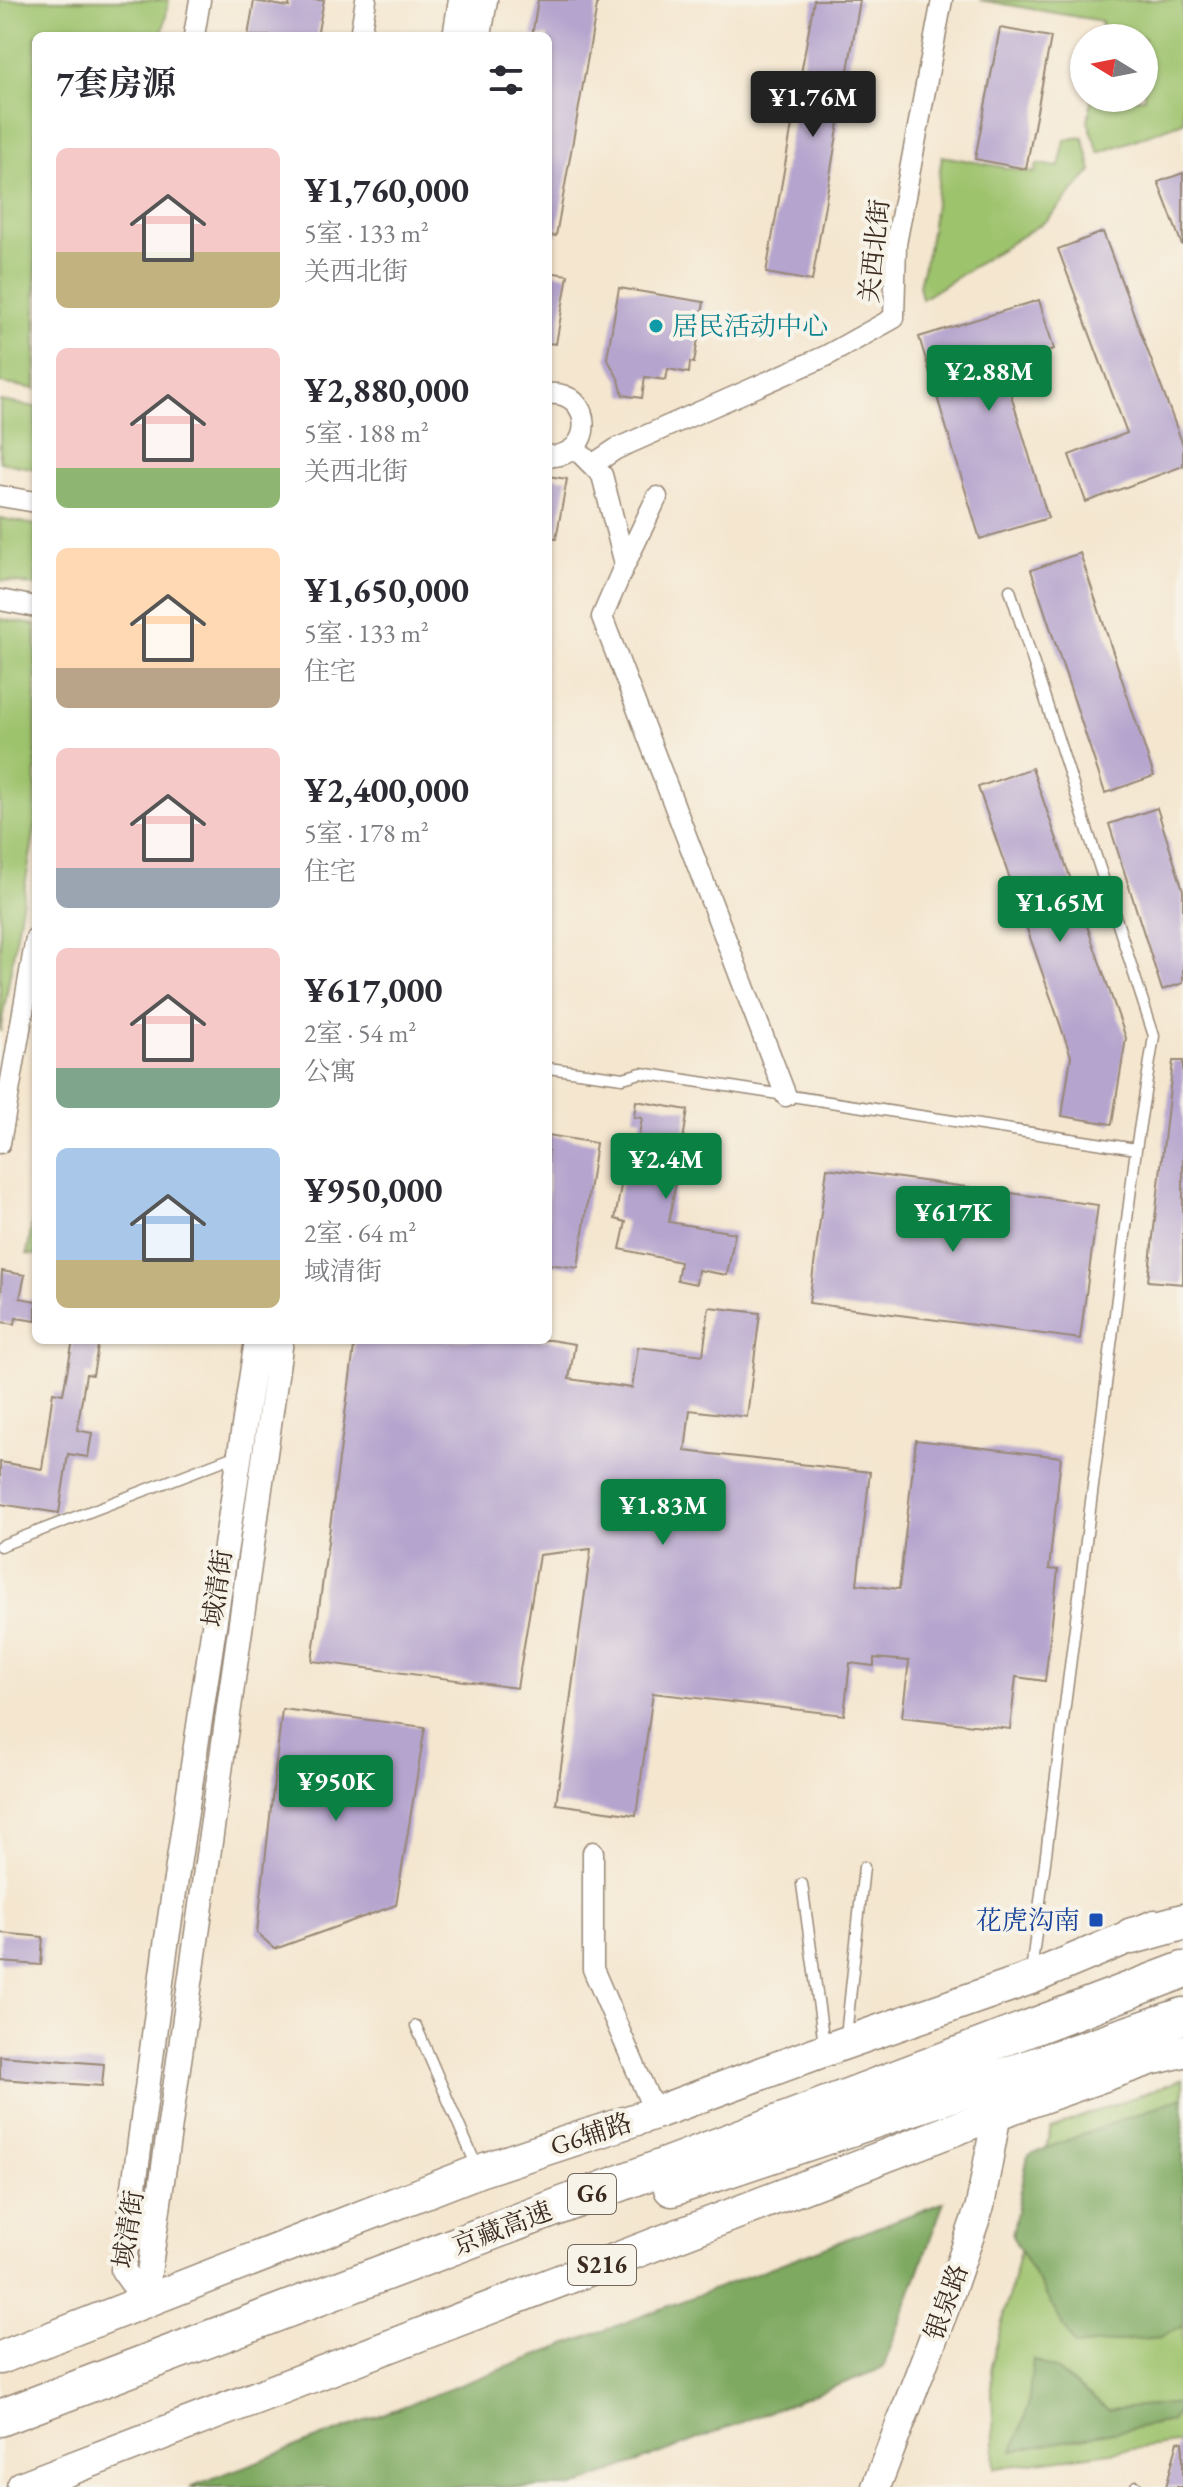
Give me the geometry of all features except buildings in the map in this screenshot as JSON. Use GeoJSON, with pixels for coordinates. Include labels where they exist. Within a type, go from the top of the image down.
{"type":"FeatureCollection","features":[{"type":"Feature","properties":{"kind":"highway"},"geometry":{"type":"LineString","coordinates":[[1132,1936],[1183,1922]]}},
{"type":"Feature","properties":{"kind":"highway","name":"京藏高速"},"geometry":{"type":"LineString","coordinates":[[0,2418],[1183,1970]]}},
{"type":"Feature","properties":{"kind":"highway","name":"京藏高速"},"geometry":{"type":"LineString","coordinates":[[0,2440],[533,2235],[1183,2016]]}},
{"type":"Feature","properties":{"kind":"main road","name":"G6辅路"},"geometry":{"type":"LineString","coordinates":[[0,2358],[479,2171],[655,2113],[1031,1978],[1183,1913]]}},
{"type":"Feature","properties":{"kind":"main road","name":"S216"},"geometry":{"type":"LineString","coordinates":[[23,2487],[997,2113],[1150,2059],[1183,2051]]}},
{"type":"Feature","properties":{"kind":"main road","name":"银泉路"},"geometry":{"type":"LineString","coordinates":[[876,2487],[946,2305],[980,2206],[997,2113]]}},
{"type":"Feature","properties":{"kind":"street"},"geometry":{"type":"LineString","coordinates":[[195,32],[200,0]]}},
{"type":"Feature","properties":{"kind":"street"},"geometry":{"type":"LineString","coordinates":[[361,32],[366,0]]}},
{"type":"Feature","properties":{"kind":"street"},"geometry":{"type":"LineString","coordinates":[[456,32],[461,0]]}},
{"type":"Feature","properties":{"kind":"street"},"geometry":{"type":"LineString","coordinates":[[480,32],[485,0]]}},
{"type":"Feature","properties":{"kind":"street","name":"关西北街"},"geometry":{"type":"LineString","coordinates":[[592,465],[616,449],[826,356],[894,318],[896,244],[942,0]]}},
{"type":"Feature","properties":{"kind":"street"},"geometry":{"type":"LineString","coordinates":[[552,394],[564,396],[580,409],[584,430],[575,448],[567,454],[552,456]]}},
{"type":"Feature","properties":{"kind":"street"},"geometry":{"type":"LineString","coordinates":[[575,448],[602,475],[625,564]]}},
{"type":"Feature","properties":{"kind":"street"},"geometry":{"type":"LineString","coordinates":[[0,496],[32,501]]}},
{"type":"Feature","properties":{"kind":"street"},"geometry":{"type":"LineString","coordinates":[[657,497],[602,617],[786,1096]]}},
{"type":"Feature","properties":{"kind":"street"},"geometry":{"type":"LineString","coordinates":[[0,600],[32,606]]}},
{"type":"Feature","properties":{"kind":"street"},"geometry":{"type":"LineString","coordinates":[[0,1143],[32,961]]}},
{"type":"Feature","properties":{"kind":"street","name":"域清街"},"geometry":{"type":"LineString","coordinates":[[145,2301],[123,2270],[167,1936],[256,1344]]}},
{"type":"Feature","properties":{"kind":"street","name":"域清街"},"geometry":{"type":"LineString","coordinates":[[145,2301],[280,1344]]}},
{"type":"Feature","properties":{"kind":"street"},"geometry":{"type":"LineString","coordinates":[[593,1852],[593,1969],[655,2113]]}},
{"type":"Feature","properties":{"kind":"lane"},"geometry":{"type":"LineString","coordinates":[[1010,590],[1154,1036],[1136,1149],[1031,1978]]}},
{"type":"Feature","properties":{"kind":"lane"},"geometry":{"type":"LineString","coordinates":[[552,1069],[623,1078],[641,1073],[1136,1149]]}},
{"type":"Feature","properties":{"kind":"lane"},"geometry":{"type":"LineString","coordinates":[[0,1546],[266,1444]]}},
{"type":"Feature","properties":{"kind":"lane"},"geometry":{"type":"LineString","coordinates":[[835,2046],[864,1867]]}},
{"type":"Feature","properties":{"kind":"lane"},"geometry":{"type":"LineString","coordinates":[[802,1884],[835,2046]]}},
{"type":"Feature","properties":{"kind":"lane"},"geometry":{"type":"LineString","coordinates":[[416,2026],[479,2171]]}},
{"type":"Feature","properties":{"kind":"green space"},"geometry":{"type":"Polygon","coordinates":[[[0,0],[169,0],[163,32],[32,32],[32,388],[0,383],[0,0]]]}},
{"type":"Feature","properties":{"kind":"green space"},"geometry":{"type":"Polygon","coordinates":[[[980,0],[1183,0],[1183,122],[1099,153],[1088,121],[1090,112],[1158,112],[1158,24],[1102,24],[1102,21],[980,0]]]}},
{"type":"Feature","properties":{"kind":"green space"},"geometry":{"type":"Polygon","coordinates":[[[1083,137],[1092,171],[1047,220],[922,299],[919,285],[929,245],[942,156],[1035,173],[1037,164],[1059,167],[1065,140],[1083,137]]]}},
{"type":"Feature","properties":{"kind":"green space"},"geometry":{"type":"Polygon","coordinates":[[[0,401],[32,406],[32,468],[0,462],[0,401]]]}},
{"type":"Feature","properties":{"kind":"green space"},"geometry":{"type":"Polygon","coordinates":[[[0,518],[32,524],[32,585],[0,580],[0,518]]]}},
{"type":"Feature","properties":{"kind":"green space"},"geometry":{"type":"Polygon","coordinates":[[[0,619],[32,624],[32,846],[0,1032],[0,619]]]}},
{"type":"Feature","properties":{"kind":"green space"},"geometry":{"type":"Polygon","coordinates":[[[32,1225],[32,1255],[27,1254],[32,1225]]]}},
{"type":"Feature","properties":{"kind":"green space"},"geometry":{"type":"Polygon","coordinates":[[[1183,2079],[1183,2442],[995,2468],[991,2366],[1051,2128],[1183,2079]]]}},
{"type":"Feature","properties":{"kind":"green space"},"geometry":{"type":"Polygon","coordinates":[[[1183,2097],[1183,2326],[1161,2337],[1075,2346],[1012,2236],[1028,2155],[1183,2097]]]}},
{"type":"Feature","properties":{"kind":"green space"},"geometry":{"type":"Polygon","coordinates":[[[944,2202],[883,2368],[573,2487],[190,2487],[944,2202]]]}},
{"type":"Feature","properties":{"kind":"green space"},"geometry":{"type":"Polygon","coordinates":[[[1033,2359],[1055,2369],[1108,2410],[1182,2403],[1171,2421],[1013,2451],[1028,2407],[1033,2359]]]}},
{"type":"Feature","properties":{"kind":"place","name":"居民活动中心"},"geometry":{"type":"Point","coordinates":[656,326]}},
{"type":"Feature","properties":{"kind":"place","name":"花虎沟南"},"geometry":{"type":"Point","coordinates":[1096,1920]}}]}
